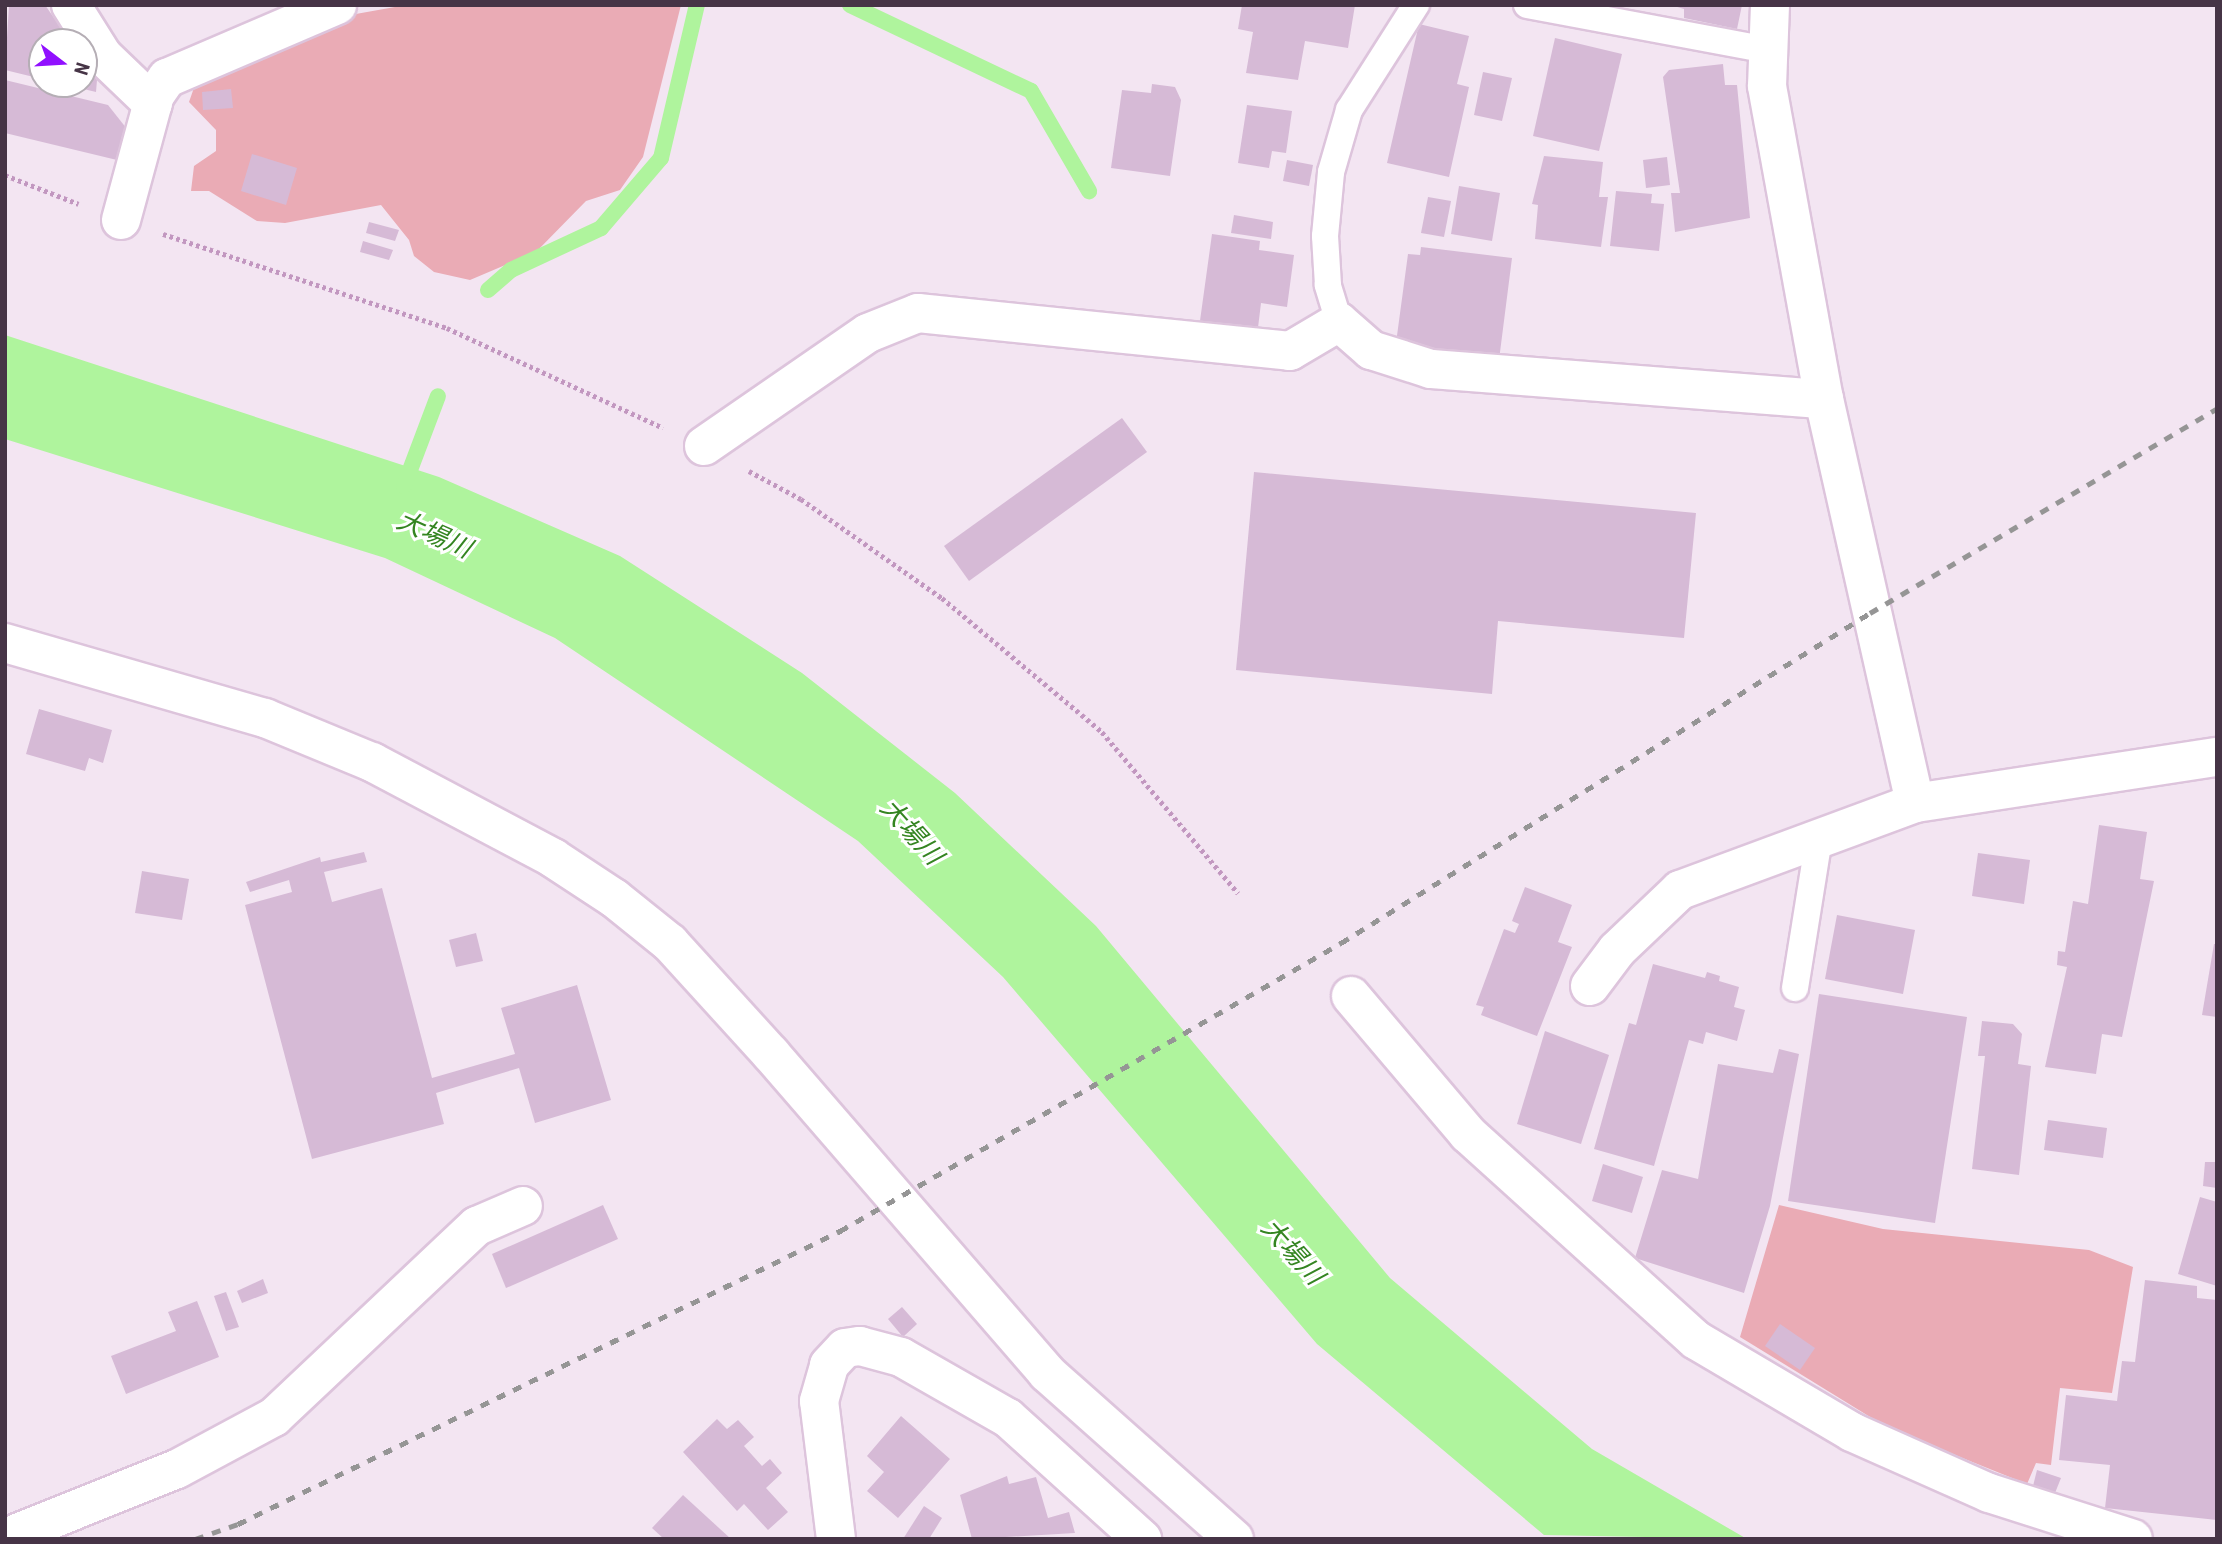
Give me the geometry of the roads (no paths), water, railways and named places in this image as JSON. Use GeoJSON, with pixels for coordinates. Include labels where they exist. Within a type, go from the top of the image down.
{"type":"FeatureCollection","features":[{"type":"Feature","properties":{"kind":"street"},"geometry":{"type":"LineString","coordinates":[[71,5],[103,56],[153,104]]}},
{"type":"Feature","properties":{"kind":"street"},"geometry":{"type":"LineString","coordinates":[[121,220],[153,104],[167,78],[188,66],[337,5]]}},
{"type":"Feature","properties":{"kind":"street"},"geometry":{"type":"LineString","coordinates":[[1770,5],[1767,86],[1824,399],[1915,803]]}},
{"type":"Feature","properties":{"kind":"street"},"geometry":{"type":"LineString","coordinates":[[704,446],[868,333],[918,313],[1290,351],[1339,322],[1371,350],[1431,369],[1824,399]]}},
{"type":"Feature","properties":{"kind":"street"},"geometry":{"type":"LineString","coordinates":[[5,643],[265,718],[372,762],[553,858],[614,898],[670,943],[772,1054],[1047,1373],[1234,1539]]}},
{"type":"Feature","properties":{"kind":"street"},"geometry":{"type":"LineString","coordinates":[[1590,986],[1616,950],[1680,890],[1819,838],[1915,803],[2217,757]]}},
{"type":"Feature","properties":{"kind":"street"},"geometry":{"type":"LineString","coordinates":[[1351,996],[1468,1134],[1696,1340],[1852,1432],[1989,1493],[2133,1539]]}},
{"type":"Feature","properties":{"kind":"street"},"geometry":{"type":"LineString","coordinates":[[5,1538],[177,1469],[274,1417],[477,1226],[523,1206]]}},
{"type":"Feature","properties":{"kind":"street"},"geometry":{"type":"LineString","coordinates":[[836,1539],[818,1401],[830,1365],[845,1348],[860,1346],[901,1357],[1008,1418],[1142,1539]]}},
{"type":"Feature","properties":{"kind":"lane"},"geometry":{"type":"LineString","coordinates":[[1339,322],[1327,272],[1331,172],[1349,110],[1416,5]]}},
{"type":"Feature","properties":{"kind":"lane"},"geometry":{"type":"LineString","coordinates":[[1527,5],[1768,50]]}},
{"type":"Feature","properties":{"kind":"lane"},"geometry":{"type":"LineString","coordinates":[[1795,988],[1819,838]]}},
{"type":"Feature","properties":{"kind":"water","name":"大場川"},"geometry":{"type":"Polygon","coordinates":[[[5,335],[439,477],[620,556],[802,673],[955,793],[1096,926],[1390,1278],[1592,1449],[1747,1539],[1544,1535],[1317,1344],[1003,977],[858,841],[555,638],[385,558],[5,439],[5,335]]]}},
{"type":"Feature","properties":{"kind":"waterway"},"geometry":{"type":"LineString","coordinates":[[488,290],[511,270],[601,228],[661,158],[697,5]]}},
{"type":"Feature","properties":{"kind":"waterway"},"geometry":{"type":"LineString","coordinates":[[850,5],[1031,91],[1089,191]]}},
{"type":"Feature","properties":{"kind":"waterway"},"geometry":{"type":"LineString","coordinates":[[404,486],[438,396]]}},
{"type":"Feature","properties":{"kind":"railway"},"geometry":{"type":"LineString","coordinates":[[195,1539],[238,1524],[840,1231],[1341,943],[1870,613],[2217,409]]}}]}
